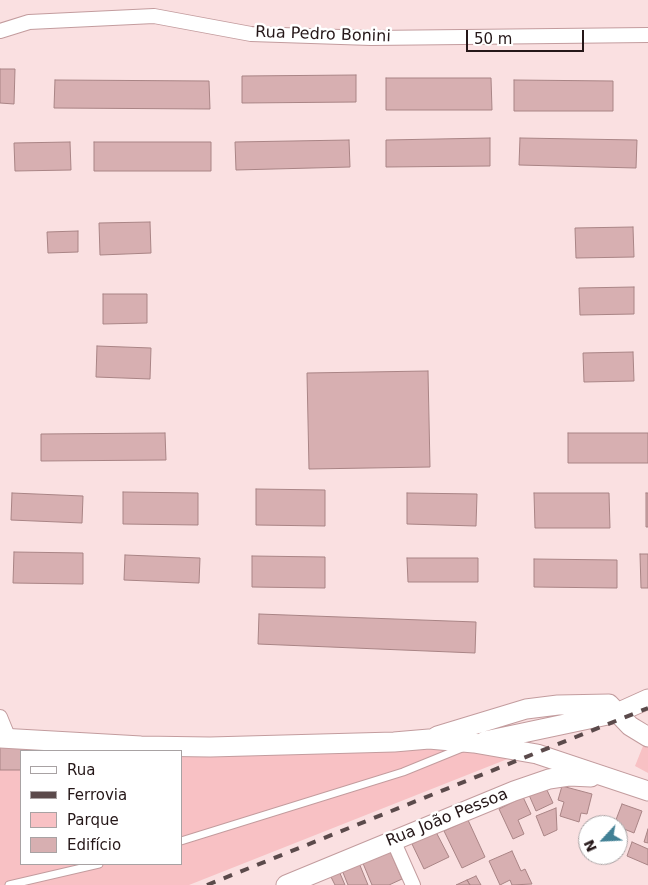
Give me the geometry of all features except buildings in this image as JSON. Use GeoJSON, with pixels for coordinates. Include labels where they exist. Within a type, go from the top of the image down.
{"type":"FeatureCollection","features":[{"type":"Feature","properties":{"kind":"main road"},"geometry":{"type":"LineString","coordinates":[[474,743],[647,699]]}},
{"type":"Feature","properties":{"kind":"main road"},"geometry":{"type":"LineString","coordinates":[[429,739],[485,720],[526,709],[613,708],[630,726],[648,737]]}},
{"type":"Feature","properties":{"kind":"main road"},"geometry":{"type":"LineString","coordinates":[[474,743],[485,720]]}},
{"type":"Feature","properties":{"kind":"main road"},"geometry":{"type":"LineString","coordinates":[[5,739],[200,747],[394,742],[429,739],[474,743],[537,754],[615,778],[648,791]]}},
{"type":"Feature","properties":{"kind":"main road","name":"Rua João Pessoa"},"geometry":{"type":"LineString","coordinates":[[286,885],[514,790],[568,776],[615,778]]}},
{"type":"Feature","properties":{"kind":"street","name":"Rua Pedro Bonini"},"geometry":{"type":"LineString","coordinates":[[0,31],[30,22],[154,16],[251,34],[371,38],[648,35]]}},
{"type":"Feature","properties":{"kind":"street"},"geometry":{"type":"LineString","coordinates":[[0,717],[5,739]]}},
{"type":"Feature","properties":{"kind":"street"},"geometry":{"type":"LineString","coordinates":[[393,840],[413,885]]}},
{"type":"Feature","properties":{"kind":"lane"},"geometry":{"type":"LineString","coordinates":[[182,842],[403,772],[474,743]]}},
{"type":"Feature","properties":{"kind":"lane"},"geometry":{"type":"LineString","coordinates":[[9,885],[95,865]]}},
{"type":"Feature","properties":{"kind":"green space"},"geometry":{"type":"Polygon","coordinates":[[[645,741],[648,743],[648,773],[635,766],[645,741]]]}},
{"type":"Feature","properties":{"kind":"green space"},"geometry":{"type":"Polygon","coordinates":[[[0,744],[143,750],[20,750],[20,865],[182,865],[182,752],[450,749],[510,758],[189,885],[0,885],[0,744]]]}},
{"type":"Feature","properties":{"kind":"railway"},"geometry":{"type":"LineString","coordinates":[[207,885],[648,708]]}}]}
